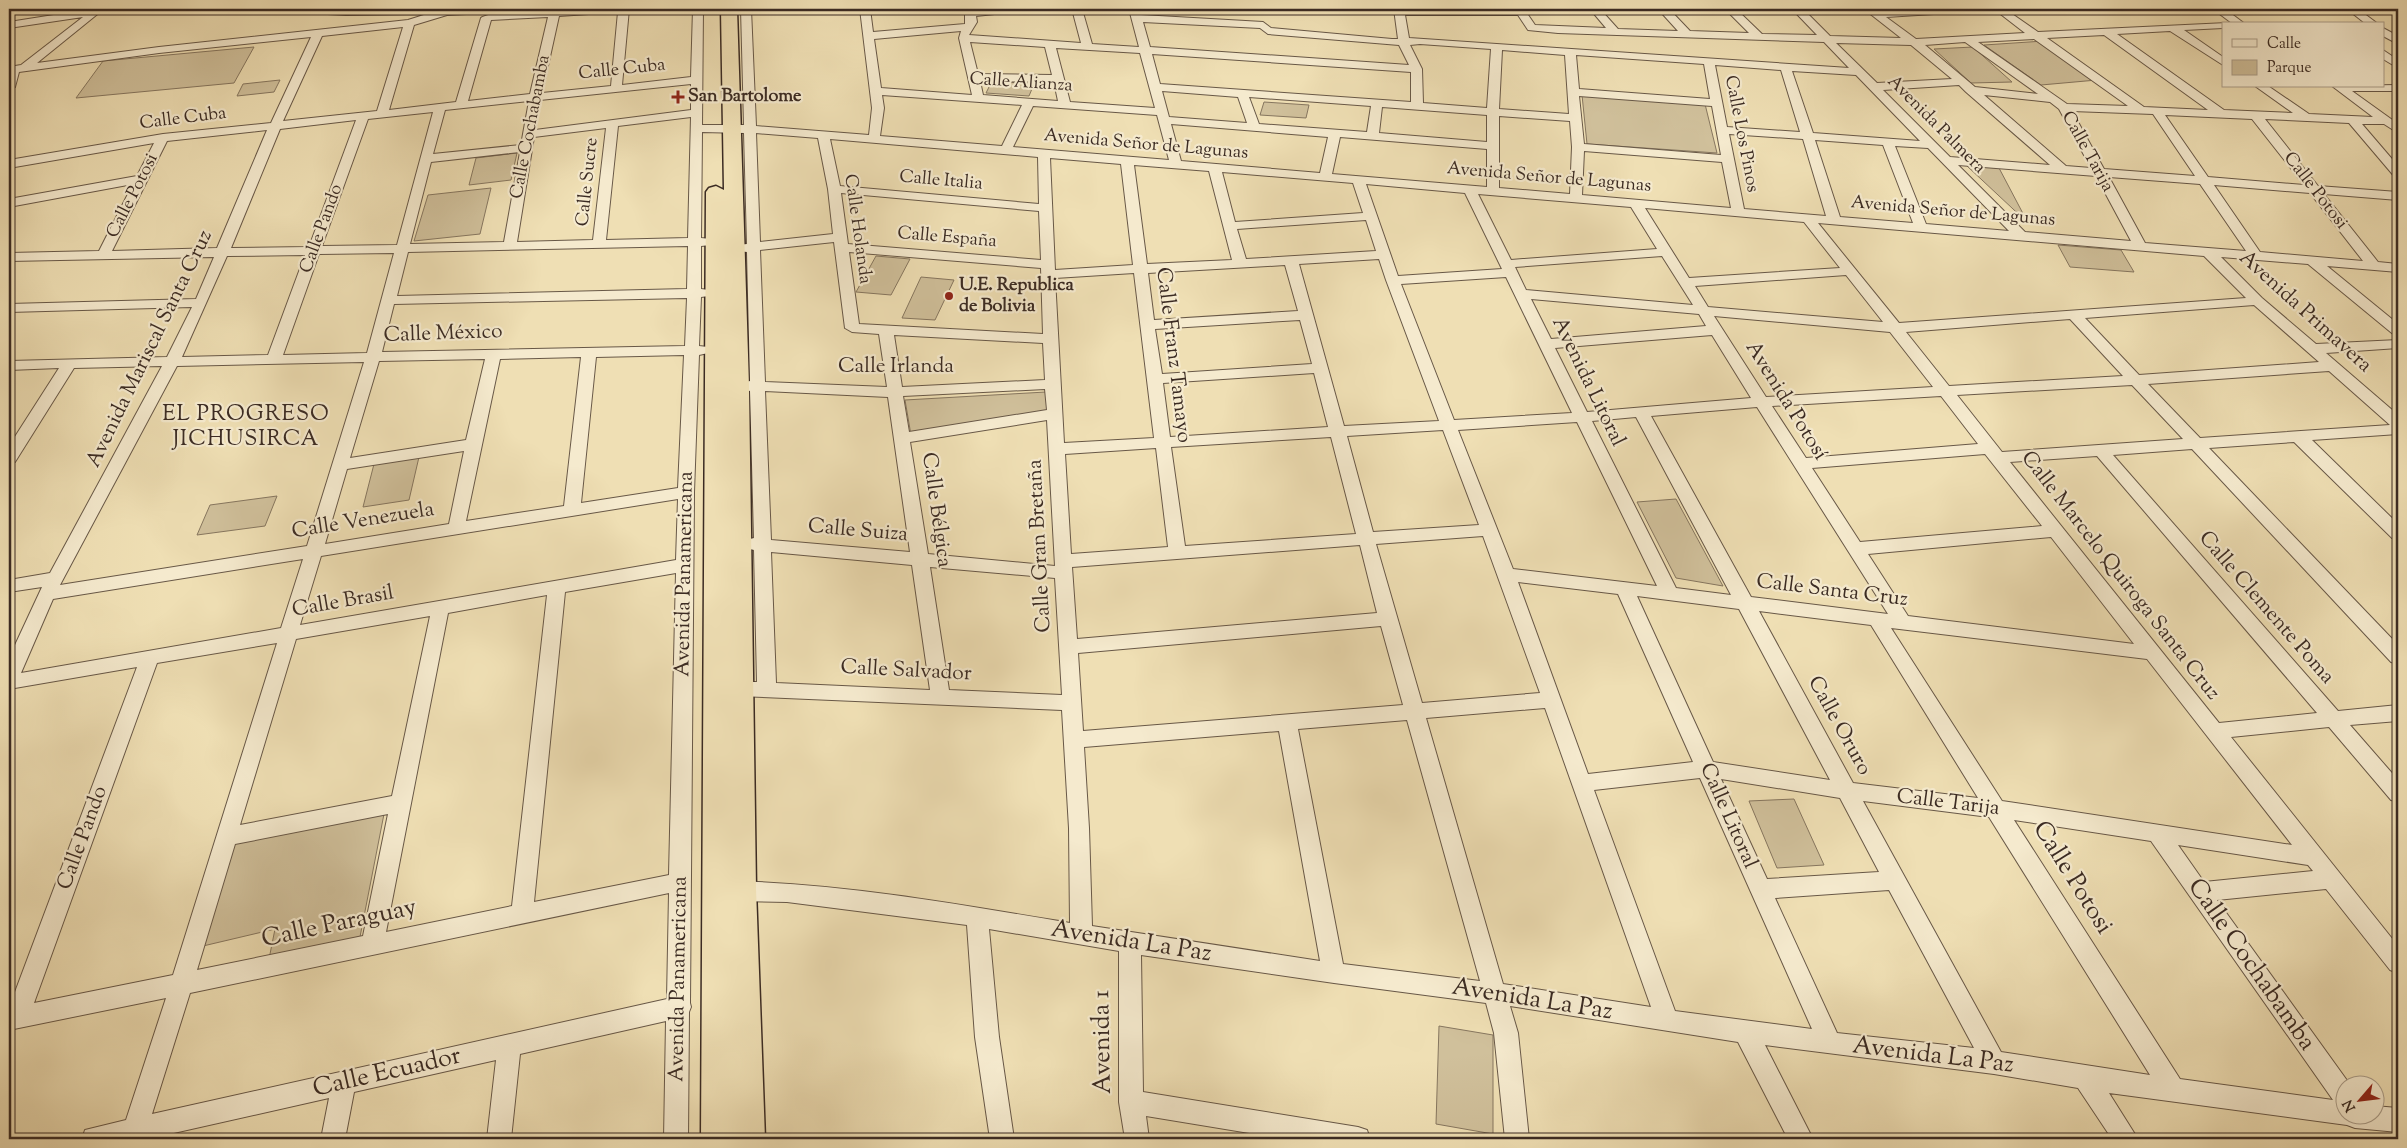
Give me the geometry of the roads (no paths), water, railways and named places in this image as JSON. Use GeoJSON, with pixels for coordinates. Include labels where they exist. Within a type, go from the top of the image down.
{"type":"FeatureCollection","features":[{"type":"Feature","properties":{"kind":"highway","name":"Avenida Panamericana"},"geometry":{"type":"LineString","coordinates":[[715,9],[718,125],[725,244],[748,386],[750,544],[738,689],[719,1139]]}},
{"type":"Feature","properties":{"kind":"highway","name":"Avenida Panamericana"},"geometry":{"type":"LineString","coordinates":[[718,125],[729,9]]}},
{"type":"Feature","properties":{"kind":"highway","name":"Avenida Panamericana"},"geometry":{"type":"LineString","coordinates":[[725,244],[705,293],[704,350],[730,891],[747,1139]]}},
{"type":"Feature","properties":{"kind":"street"},"geometry":{"type":"LineString","coordinates":[[291,9],[346,12],[388,9],[431,14],[505,9]]}},
{"type":"Feature","properties":{"kind":"street"},"geometry":{"type":"LineString","coordinates":[[16,69],[410,23],[431,14],[446,12],[486,18],[554,11],[624,9],[616,88]]}},
{"type":"Feature","properties":{"kind":"street","name":"Avenida Panamericana"},"geometry":{"type":"LineString","coordinates":[[698,9],[697,80],[718,125],[725,244]]}},
{"type":"Feature","properties":{"kind":"street"},"geometry":{"type":"LineString","coordinates":[[718,125],[746,9]]}},
{"type":"Feature","properties":{"kind":"street"},"geometry":{"type":"LineString","coordinates":[[865,9],[877,91],[878,123],[874,139]]}},
{"type":"Feature","properties":{"kind":"street"},"geometry":{"type":"LineString","coordinates":[[978,98],[966,33],[972,22],[970,11],[1013,9]]}},
{"type":"Feature","properties":{"kind":"street"},"geometry":{"type":"LineString","coordinates":[[1077,9],[1087,46]]}},
{"type":"Feature","properties":{"kind":"street"},"geometry":{"type":"LineString","coordinates":[[1595,9],[1615,32]]}},
{"type":"Feature","properties":{"kind":"street"},"geometry":{"type":"LineString","coordinates":[[1663,9],[1687,34]]}},
{"type":"Feature","properties":{"kind":"street"},"geometry":{"type":"LineString","coordinates":[[1730,9],[1758,36]]}},
{"type":"Feature","properties":{"kind":"street","name":"Avenida Palmera"},"geometry":{"type":"LineString","coordinates":[[1797,9],[1827,38],[1873,88],[2020,234]]}},
{"type":"Feature","properties":{"kind":"street"},"geometry":{"type":"LineString","coordinates":[[1873,12],[1966,9]]}},
{"type":"Feature","properties":{"kind":"street"},"geometry":{"type":"LineString","coordinates":[[1999,9],[2142,111]]}},
{"type":"Feature","properties":{"kind":"street"},"geometry":{"type":"LineString","coordinates":[[2218,9],[2237,22]]}},
{"type":"Feature","properties":{"kind":"street"},"geometry":{"type":"LineString","coordinates":[[2352,9],[2370,22]]}},
{"type":"Feature","properties":{"kind":"street"},"geometry":{"type":"LineString","coordinates":[[1417,106],[1416,69],[1404,43],[1400,10],[1520,10],[1532,28],[1558,30],[1915,42],[2222,25]]}},
{"type":"Feature","properties":{"kind":"street","name":"Calle Cochabamba"},"geometry":{"type":"LineString","coordinates":[[510,245],[535,97],[554,11]]}},
{"type":"Feature","properties":{"kind":"street"},"geometry":{"type":"LineString","coordinates":[[9,25],[95,12],[16,69],[9,87]]}},
{"type":"Feature","properties":{"kind":"street"},"geometry":{"type":"LineString","coordinates":[[1873,12],[1915,42],[2062,170]]}},
{"type":"Feature","properties":{"kind":"street"},"geometry":{"type":"LineString","coordinates":[[1176,165],[1135,13],[1263,25],[1268,31],[1404,43],[1420,41],[1858,72]]}},
{"type":"Feature","properties":{"kind":"street"},"geometry":{"type":"LineString","coordinates":[[363,116],[461,105],[486,18]]}},
{"type":"Feature","properties":{"kind":"street"},"geometry":{"type":"LineString","coordinates":[[382,114],[410,23]]}},
{"type":"Feature","properties":{"kind":"street"},"geometry":{"type":"LineString","coordinates":[[2173,28],[2222,61]]}},
{"type":"Feature","properties":{"kind":"street"},"geometry":{"type":"LineString","coordinates":[[1558,30],[1574,92],[1578,147],[1576,198]]}},
{"type":"Feature","properties":{"kind":"street"},"geometry":{"type":"LineString","coordinates":[[2107,32],[2223,115]]}},
{"type":"Feature","properties":{"kind":"street"},"geometry":{"type":"LineString","coordinates":[[2384,32],[2398,43]]}},
{"type":"Feature","properties":{"kind":"street","name":"Avenida Mariscal Santa Cruz"},"geometry":{"type":"LineString","coordinates":[[10,673],[47,594],[172,362],[201,303],[275,126],[318,33]]}},
{"type":"Feature","properties":{"kind":"street"},"geometry":{"type":"LineString","coordinates":[[869,36],[966,33],[1050,45],[1416,69]]}},
{"type":"Feature","properties":{"kind":"street","name":"Calle Tarija"},"geometry":{"type":"LineString","coordinates":[[1967,39],[2064,107],[2140,246]]}},
{"type":"Feature","properties":{"kind":"street"},"geometry":{"type":"LineString","coordinates":[[2384,45],[2398,43]]}},
{"type":"Feature","properties":{"kind":"street"},"geometry":{"type":"LineString","coordinates":[[1050,45],[1065,104]]}},
{"type":"Feature","properties":{"kind":"street"},"geometry":{"type":"LineString","coordinates":[[1493,192],[1493,113],[1497,47]]}},
{"type":"Feature","properties":{"kind":"street"},"geometry":{"type":"LineString","coordinates":[[2384,55],[2398,65]]}},
{"type":"Feature","properties":{"kind":"street","name":"Calle Los Pinos"},"geometry":{"type":"LineString","coordinates":[[1709,62],[1738,212]]}},
{"type":"Feature","properties":{"kind":"street"},"geometry":{"type":"LineString","coordinates":[[1786,68],[1834,219]]}},
{"type":"Feature","properties":{"kind":"street"},"geometry":{"type":"LineString","coordinates":[[973,77],[1059,79]]}},
{"type":"Feature","properties":{"kind":"street","name":"Calle Cuba"},"geometry":{"type":"LineString","coordinates":[[461,105],[697,80]]}},
{"type":"Feature","properties":{"kind":"street"},"geometry":{"type":"LineString","coordinates":[[1873,88],[1960,82]]}},
{"type":"Feature","properties":{"kind":"street"},"geometry":{"type":"LineString","coordinates":[[1155,87],[1575,118]]}},
{"type":"Feature","properties":{"kind":"street"},"geometry":{"type":"LineString","coordinates":[[2263,88],[2308,119]]}},
{"type":"Feature","properties":{"kind":"street"},"geometry":{"type":"LineString","coordinates":[[2339,88],[2398,129]]}},
{"type":"Feature","properties":{"kind":"street"},"geometry":{"type":"LineString","coordinates":[[2384,88],[2398,88]]}},
{"type":"Feature","properties":{"kind":"street"},"geometry":{"type":"LineString","coordinates":[[1970,90],[2054,99]]}},
{"type":"Feature","properties":{"kind":"street","name":"Calle Alianza"},"geometry":{"type":"LineString","coordinates":[[877,91],[1065,104],[1254,126],[1493,146]]}},
{"type":"Feature","properties":{"kind":"street"},"geometry":{"type":"LineString","coordinates":[[1574,92],[1716,103]]}},
{"type":"Feature","properties":{"kind":"street"},"geometry":{"type":"LineString","coordinates":[[1242,93],[1254,126]]}},
{"type":"Feature","properties":{"kind":"street"},"geometry":{"type":"LineString","coordinates":[[1006,150],[1030,101]]}},
{"type":"Feature","properties":{"kind":"street"},"geometry":{"type":"LineString","coordinates":[[1373,135],[1377,104]]}},
{"type":"Feature","properties":{"kind":"street"},"geometry":{"type":"LineString","coordinates":[[133,1135],[181,985],[312,551],[373,358],[440,107]]}},
{"type":"Feature","properties":{"kind":"street"},"geometry":{"type":"LineString","coordinates":[[2064,107],[2257,117],[2386,121]]}},
{"type":"Feature","properties":{"kind":"street"},"geometry":{"type":"LineString","coordinates":[[2158,112],[2255,255]]}},
{"type":"Feature","properties":{"kind":"street","name":"Calle Cuba"},"geometry":{"type":"LineString","coordinates":[[9,164],[163,138],[363,116]]}},
{"type":"Feature","properties":{"kind":"street","name":"Calle Pando"},"geometry":{"type":"LineString","coordinates":[[274,359],[316,249],[363,116]]}},
{"type":"Feature","properties":{"kind":"street","name":"Calle Potosi"},"geometry":{"type":"LineString","coordinates":[[2257,117],[2373,266]]}},
{"type":"Feature","properties":{"kind":"street"},"geometry":{"type":"LineString","coordinates":[[2354,121],[2398,173]]}},
{"type":"Feature","properties":{"kind":"street","name":"Avenida Señor de Lagunas"},"geometry":{"type":"LineString","coordinates":[[529,134],[612,124],[718,125],[1044,155],[1214,167],[1493,192],[2020,234],[2398,268]]}},
{"type":"Feature","properties":{"kind":"street","name":"Calle Sucre"},"geometry":{"type":"LineString","coordinates":[[599,244],[612,124]]}},
{"type":"Feature","properties":{"kind":"street"},"geometry":{"type":"LineString","coordinates":[[1722,130],[1932,146]]}},
{"type":"Feature","properties":{"kind":"street"},"geometry":{"type":"LineString","coordinates":[[1325,177],[1335,132]]}},
{"type":"Feature","properties":{"kind":"street","name":"Calle Holanda"},"geometry":{"type":"LineString","coordinates":[[823,135],[834,189],[852,328],[886,331]]}},
{"type":"Feature","properties":{"kind":"street","name":"Calle Potosi"},"geometry":{"type":"LineString","coordinates":[[104,254],[163,138]]}},
{"type":"Feature","properties":{"kind":"street"},"geometry":{"type":"LineString","coordinates":[[1888,143],[1922,227]]}},
{"type":"Feature","properties":{"kind":"street"},"geometry":{"type":"LineString","coordinates":[[1578,147],[1728,159]]}},
{"type":"Feature","properties":{"kind":"street"},"geometry":{"type":"LineString","coordinates":[[425,159],[526,148]]}},
{"type":"Feature","properties":{"kind":"street","name":"Calle Gran Bretaña"},"geometry":{"type":"LineString","coordinates":[[1044,155],[1044,208],[1049,270],[1050,339],[1065,567],[1071,703],[1075,740],[1081,935]]}},
{"type":"Feature","properties":{"kind":"street"},"geometry":{"type":"LineString","coordinates":[[1948,161],[2398,196]]}},
{"type":"Feature","properties":{"kind":"street","name":"Calle Franz Tamayo"},"geometry":{"type":"LineString","coordinates":[[1127,162],[1177,554]]}},
{"type":"Feature","properties":{"kind":"street"},"geometry":{"type":"LineString","coordinates":[[1214,167],[1240,263]]}},
{"type":"Feature","properties":{"kind":"street"},"geometry":{"type":"LineString","coordinates":[[9,203],[142,179]]}},
{"type":"Feature","properties":{"kind":"street"},"geometry":{"type":"LineString","coordinates":[[1358,180],[1448,424],[1506,574],[1667,1021]]}},
{"type":"Feature","properties":{"kind":"street","name":"Calle Italia"},"geometry":{"type":"LineString","coordinates":[[834,189],[1044,208]]}},
{"type":"Feature","properties":{"kind":"street","name":"Avenida Litoral"},"geometry":{"type":"LineString","coordinates":[[1468,189],[1546,344],[1580,417],[1670,594]]}},
{"type":"Feature","properties":{"kind":"street","name":"Avenida Potosí"},"geometry":{"type":"LineString","coordinates":[[1636,203],[1902,622]]}},
{"type":"Feature","properties":{"kind":"street"},"geometry":{"type":"LineString","coordinates":[[1230,226],[1371,216]]}},
{"type":"Feature","properties":{"kind":"street","name":"Calle Marcelo Quiroga Santa Cruz"},"geometry":{"type":"LineString","coordinates":[[1807,217],[2314,857],[2390,944],[2398,963]]}},
{"type":"Feature","properties":{"kind":"street","name":"Calle España"},"geometry":{"type":"LineString","coordinates":[[11,260],[104,254],[316,249],[840,242],[1049,270],[1141,270],[1385,255]]}},
{"type":"Feature","properties":{"kind":"street","name":"Avenida Primavera"},"geometry":{"type":"LineString","coordinates":[[2207,251],[2257,301],[2398,423]]}},
{"type":"Feature","properties":{"kind":"street"},"geometry":{"type":"LineString","coordinates":[[1394,280],[1667,252]]}},
{"type":"Feature","properties":{"kind":"street"},"geometry":{"type":"LineString","coordinates":[[1291,260],[1388,619],[1506,1033],[1517,1139]]}},
{"type":"Feature","properties":{"kind":"street"},"geometry":{"type":"LineString","coordinates":[[2311,260],[2398,331]]}},
{"type":"Feature","properties":{"kind":"street"},"geometry":{"type":"LineString","coordinates":[[1686,282],[1850,271]]}},
{"type":"Feature","properties":{"kind":"street"},"geometry":{"type":"LineString","coordinates":[[388,300],[705,293]]}},
{"type":"Feature","properties":{"kind":"street"},"geometry":{"type":"LineString","coordinates":[[1521,294],[1896,328],[2257,301]]}},
{"type":"Feature","properties":{"kind":"street"},"geometry":{"type":"LineString","coordinates":[[9,308],[201,303]]}},
{"type":"Feature","properties":{"kind":"street"},"geometry":{"type":"LineString","coordinates":[[1148,325],[1306,315]]}},
{"type":"Feature","properties":{"kind":"street"},"geometry":{"type":"LineString","coordinates":[[2074,315],[2398,657]]}},
{"type":"Feature","properties":{"kind":"street"},"geometry":{"type":"LineString","coordinates":[[1546,344],[1716,330]]}},
{"type":"Feature","properties":{"kind":"street"},"geometry":{"type":"LineString","coordinates":[[886,331],[1050,339]]}},
{"type":"Feature","properties":{"kind":"street","name":"Calle Bélgica"},"geometry":{"type":"LineString","coordinates":[[886,331],[940,696]]}},
{"type":"Feature","properties":{"kind":"street"},"geometry":{"type":"LineString","coordinates":[[2312,349],[2398,344]]}},
{"type":"Feature","properties":{"kind":"street","name":"Avenida Panamericana"},"geometry":{"type":"LineString","coordinates":[[676,1139],[680,1007],[686,492],[704,350]]}},
{"type":"Feature","properties":{"kind":"street","name":"Calle México"},"geometry":{"type":"LineString","coordinates":[[9,365],[704,350]]}},
{"type":"Feature","properties":{"kind":"street"},"geometry":{"type":"LineString","coordinates":[[572,510],[589,351]]}},
{"type":"Feature","properties":{"kind":"street"},"geometry":{"type":"LineString","coordinates":[[456,529],[472,444],[494,354]]}},
{"type":"Feature","properties":{"kind":"street"},"geometry":{"type":"LineString","coordinates":[[9,458],[69,364]]}},
{"type":"Feature","properties":{"kind":"street"},"geometry":{"type":"LineString","coordinates":[[1058,449],[1580,417],[1762,402],[2136,380],[2332,366]]}},
{"type":"Feature","properties":{"kind":"street"},"geometry":{"type":"LineString","coordinates":[[1155,379],[1320,368]]}},
{"type":"Feature","properties":{"kind":"street","name":"Calle Irlanda"},"geometry":{"type":"LineString","coordinates":[[748,386],[894,392],[1053,384]]}},
{"type":"Feature","properties":{"kind":"street"},"geometry":{"type":"LineString","coordinates":[[2381,408],[2398,407]]}},
{"type":"Feature","properties":{"kind":"street","name":"Calle Oruro"},"geometry":{"type":"LineString","coordinates":[[1641,412],[1994,1062]]}},
{"type":"Feature","properties":{"kind":"street"},"geometry":{"type":"LineString","coordinates":[[903,438],[1055,414]]}},
{"type":"Feature","properties":{"kind":"street"},"geometry":{"type":"LineString","coordinates":[[1801,464],[1994,453],[2101,451],[2398,429]]}},
{"type":"Feature","properties":{"kind":"street"},"geometry":{"type":"LineString","coordinates":[[2298,436],[2398,534]]}},
{"type":"Feature","properties":{"kind":"street"},"geometry":{"type":"LineString","coordinates":[[340,465],[472,444]]}},
{"type":"Feature","properties":{"kind":"street","name":"Calle Clemente Poma"},"geometry":{"type":"LineString","coordinates":[[2101,451],[2398,794]]}},
{"type":"Feature","properties":{"kind":"street","name":"Calle Venezuela"},"geometry":{"type":"LineString","coordinates":[[47,594],[686,492]]}},
{"type":"Feature","properties":{"kind":"street","name":"Calle Suiza"},"geometry":{"type":"LineString","coordinates":[[750,544],[921,559],[1065,567],[1177,554],[1489,530]]}},
{"type":"Feature","properties":{"kind":"street"},"geometry":{"type":"LineString","coordinates":[[1855,549],[2056,531]]}},
{"type":"Feature","properties":{"kind":"street"},"geometry":{"type":"LineString","coordinates":[[750,544],[767,689]]}},
{"type":"Feature","properties":{"kind":"street","name":"Calle Brasil"},"geometry":{"type":"LineString","coordinates":[[10,673],[150,658],[685,566]]}},
{"type":"Feature","properties":{"kind":"street","name":"Calle Santa Cruz"},"geometry":{"type":"LineString","coordinates":[[1506,574],[2152,653]]}},
{"type":"Feature","properties":{"kind":"street"},"geometry":{"type":"LineString","coordinates":[[9,586],[56,578]]}},
{"type":"Feature","properties":{"kind":"street"},"geometry":{"type":"LineString","coordinates":[[522,914],[557,587]]}},
{"type":"Feature","properties":{"kind":"street","name":"Calle Litoral"},"geometry":{"type":"LineString","coordinates":[[1626,589],[1830,1043]]}},
{"type":"Feature","properties":{"kind":"street"},"geometry":{"type":"LineString","coordinates":[[372,946],[440,609]]}},
{"type":"Feature","properties":{"kind":"street"},"geometry":{"type":"LineString","coordinates":[[1068,647],[1388,619]]}},
{"type":"Feature","properties":{"kind":"street","name":"Calle Potosi"},"geometry":{"type":"LineString","coordinates":[[1876,619],[2173,1090]]}},
{"type":"Feature","properties":{"kind":"street","name":"Calle Pando"},"geometry":{"type":"LineString","coordinates":[[13,1018],[150,658]]}},
{"type":"Feature","properties":{"kind":"street","name":"Calle Salvador"},"geometry":{"type":"LineString","coordinates":[[738,689],[1071,703]]}},
{"type":"Feature","properties":{"kind":"street"},"geometry":{"type":"LineString","coordinates":[[1075,740],[1551,700]]}},
{"type":"Feature","properties":{"kind":"street"},"geometry":{"type":"LineString","coordinates":[[2215,732],[2398,713]]}},
{"type":"Feature","properties":{"kind":"street"},"geometry":{"type":"LineString","coordinates":[[1287,722],[1334,973]]}},
{"type":"Feature","properties":{"kind":"street","name":"Calle Tarija"},"geometry":{"type":"LineString","coordinates":[[1581,783],[1707,769],[1847,791],[1997,809],[2314,857]]}},
{"type":"Feature","properties":{"kind":"street"},"geometry":{"type":"LineString","coordinates":[[226,836],[401,804]]}},
{"type":"Feature","properties":{"kind":"street","name":"Calle Cochabamba"},"geometry":{"type":"LineString","coordinates":[[2158,834],[2334,1082]]}},
{"type":"Feature","properties":{"kind":"street"},"geometry":{"type":"LineString","coordinates":[[2199,892],[2332,879]]}},
{"type":"Feature","properties":{"kind":"street"},"geometry":{"type":"LineString","coordinates":[[1761,889],[1896,880]]}},
{"type":"Feature","properties":{"kind":"street","name":"Calle Paraguay"},"geometry":{"type":"LineString","coordinates":[[13,1018],[680,882]]}},
{"type":"Feature","properties":{"kind":"street","name":"Avenida La Paz"},"geometry":{"type":"LineString","coordinates":[[730,891],[786,892],[977,917],[1130,943],[1494,994],[1667,1021],[1830,1043],[1994,1062],[2085,1078],[2334,1113]]}},
{"type":"Feature","properties":{"kind":"street"},"geometry":{"type":"LineString","coordinates":[[977,917],[988,1037],[1002,1139]]}},
{"type":"Feature","properties":{"kind":"street","name":"Avenida 1"},"geometry":{"type":"LineString","coordinates":[[1130,943],[1131,1102],[1137,1139]]}},
{"type":"Feature","properties":{"kind":"street","name":"Calle Ecuador"},"geometry":{"type":"LineString","coordinates":[[94,1139],[133,1135],[344,1083],[680,1007]]}},
{"type":"Feature","properties":{"kind":"street"},"geometry":{"type":"LineString","coordinates":[[1745,1031],[1801,1139]]}},
{"type":"Feature","properties":{"kind":"street"},"geometry":{"type":"LineString","coordinates":[[499,1139],[509,1046]]}},
{"type":"Feature","properties":{"kind":"street"},"geometry":{"type":"LineString","coordinates":[[2085,1078],[2126,1139]]}},
{"type":"Feature","properties":{"kind":"street"},"geometry":{"type":"LineString","coordinates":[[333,1139],[344,1083]]}},
{"type":"Feature","properties":{"kind":"street"},"geometry":{"type":"LineString","coordinates":[[1131,1102],[1358,1139]]}},
{"type":"Feature","properties":{"kind":"street"},"geometry":{"type":"LineString","coordinates":[[2384,1119],[2398,1120]]}},
{"type":"Feature","properties":{"kind":"place","name":"San Bartolome"},"geometry":{"type":"Point","coordinates":[678,97]}},
{"type":"Feature","properties":{"kind":"place","name":"U.E. Republica de Bolivia"},"geometry":{"type":"Point","coordinates":[949,296]}},
{"type":"Feature","properties":{"kind":"district","name":"EL PROGRESO JICHUSIRCA"},"geometry":{"type":"Point","coordinates":[246,428]}}]}
